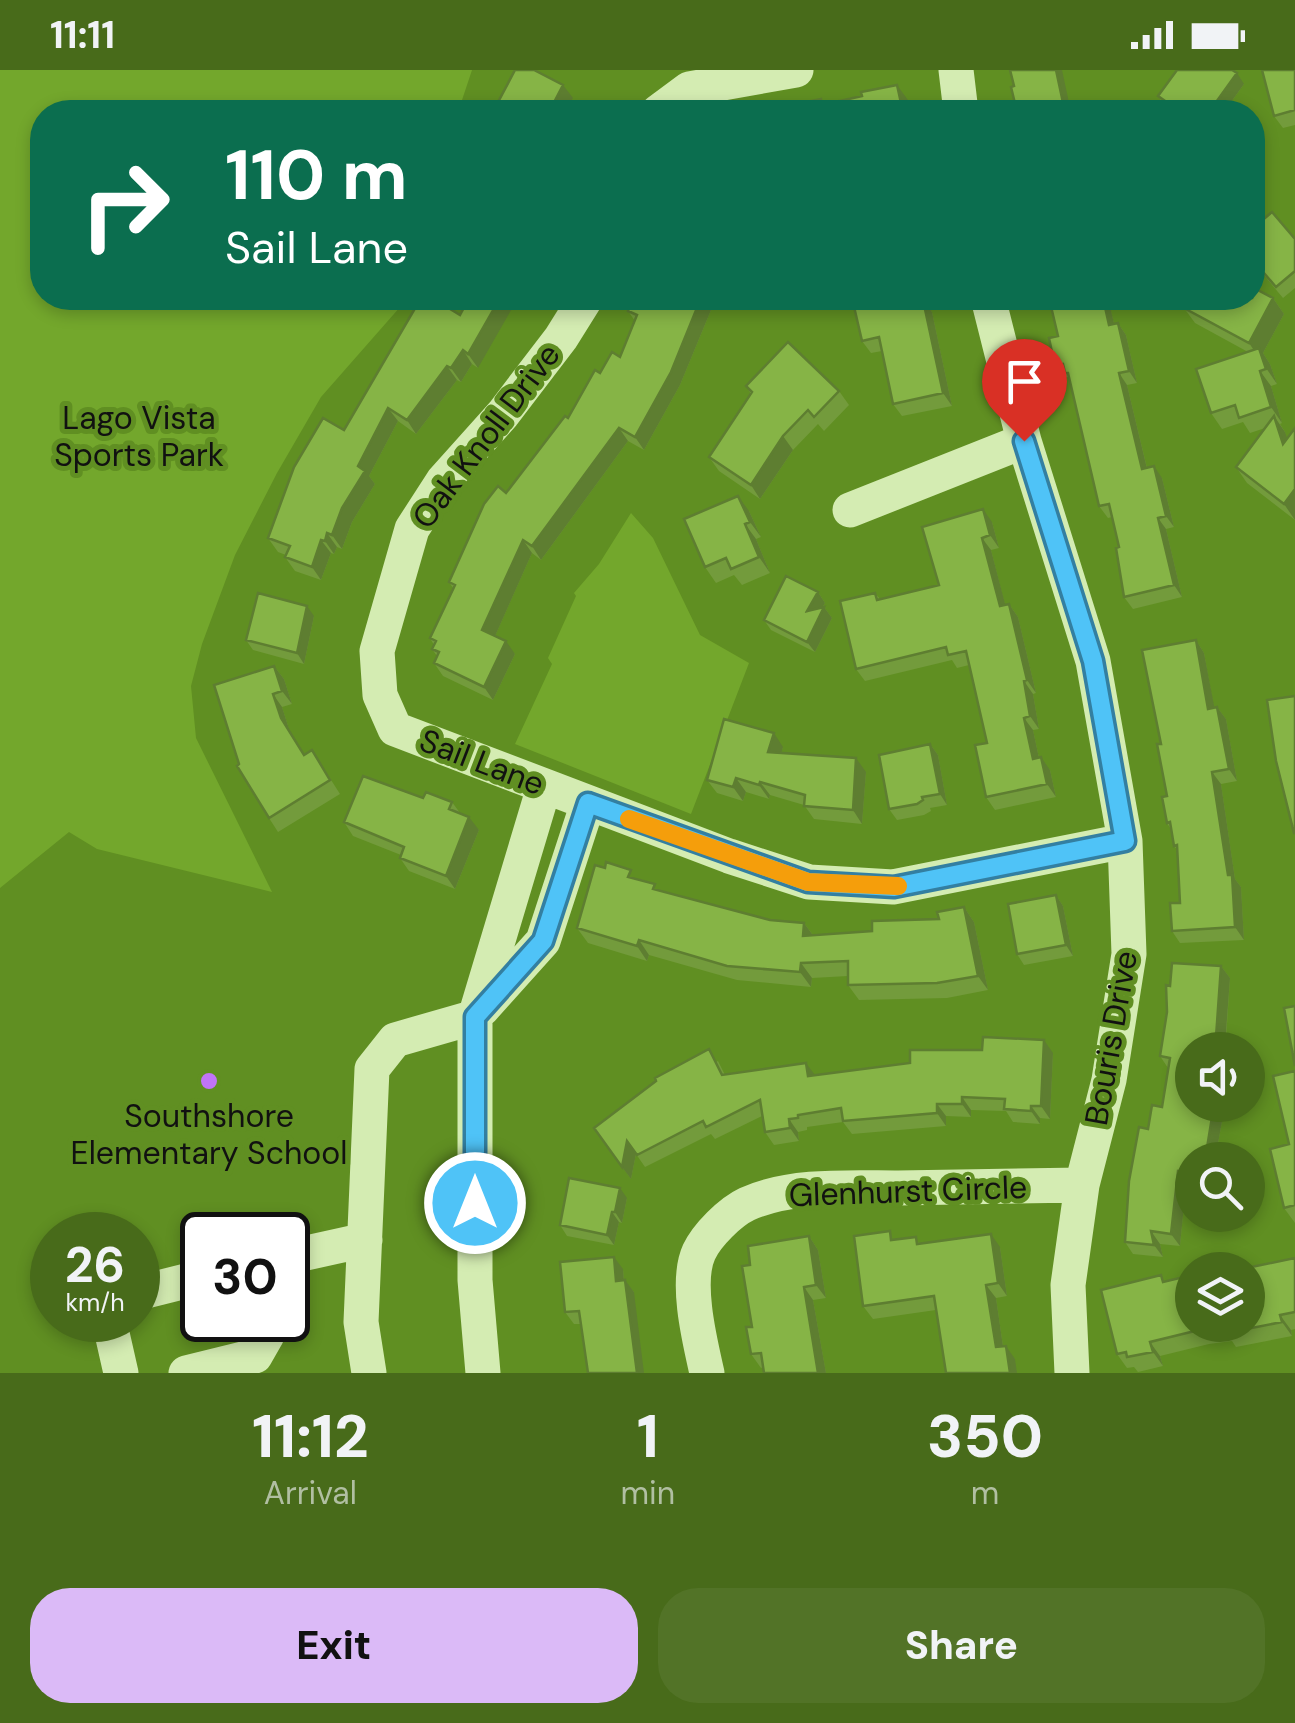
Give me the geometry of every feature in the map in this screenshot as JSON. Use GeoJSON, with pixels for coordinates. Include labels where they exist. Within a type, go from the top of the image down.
{"type":"FeatureCollection","features":[{"type":"Feature","properties":{"kind":"street"},"geometry":{"type":"LineString","coordinates":[[674,100],[689,89],[796,70]]}},
{"type":"Feature","properties":{"kind":"street"},"geometry":{"type":"LineString","coordinates":[[956,70],[960,100]]}},
{"type":"Feature","properties":{"kind":"street","name":"Oak Knoll Drive"},"geometry":{"type":"LineString","coordinates":[[380,695],[377,651],[412,529],[443,481],[503,414],[579,310]]}},
{"type":"Feature","properties":{"kind":"street","name":"Bouris Drive"},"geometry":{"type":"LineString","coordinates":[[991,310],[1024,441],[1093,661],[1125,841],[1130,954],[1109,1080],[1082,1185],[1068,1285],[1072,1373]]}},
{"type":"Feature","properties":{"kind":"street"},"geometry":{"type":"LineString","coordinates":[[850,510],[1024,441]]}},
{"type":"Feature","properties":{"kind":"street","name":"Sail Lane"},"geometry":{"type":"LineString","coordinates":[[380,695],[395,729],[808,882],[894,887],[1125,841]]}},
{"type":"Feature","properties":{"kind":"street"},"geometry":{"type":"LineString","coordinates":[[483,1373],[475,1280],[475,1017],[544,787]]}},
{"type":"Feature","properties":{"kind":"street"},"geometry":{"type":"LineString","coordinates":[[369,1373],[362,1322],[372,1069],[396,1040],[475,1017],[543,941],[588,803]]}},
{"type":"Feature","properties":{"kind":"street"},"geometry":{"type":"LineString","coordinates":[[514,886],[556,900]]}},
{"type":"Feature","properties":{"kind":"street","name":"Glenhurst Circle"},"geometry":{"type":"LineString","coordinates":[[707,1373],[698,1338],[694,1290],[698,1254],[714,1231],[745,1204],[789,1193],[852,1188],[1082,1185]]}},
{"type":"Feature","properties":{"kind":"street"},"geometry":{"type":"LineString","coordinates":[[310,1252],[365,1240]]}},
{"type":"Feature","properties":{"kind":"street"},"geometry":{"type":"LineString","coordinates":[[114,1342],[121,1373]]}},
{"type":"Feature","properties":{"kind":"street"},"geometry":{"type":"LineString","coordinates":[[186,1373],[254,1356],[263,1342]]}},
{"type":"Feature","properties":{"kind":"green space","name":"Lago Vista Sports Park"},"geometry":{"type":"Polygon","coordinates":[[[0,70],[472,70],[462,100],[30,100],[30,310],[397,310],[321,397],[277,473],[235,555],[191,686],[196,738],[272,892],[97,849],[69,832],[0,888],[0,70]]]}},
{"type":"Feature","properties":{"kind":"green space"},"geometry":{"type":"Polygon","coordinates":[[[631,513],[653,538],[700,635],[749,663],[691,814],[515,744],[552,664],[548,658],[574,593],[599,564],[631,513]]]}},
{"type":"Feature","properties":{"kind":"building"},"geometry":{"type":"Polygon","coordinates":[[[515,70],[534,70],[563,85],[555,100],[499,100],[515,70]]]}},
{"type":"Feature","properties":{"kind":"building"},"geometry":{"type":"Polygon","coordinates":[[[1010,70],[1056,70],[1062,100],[1014,100],[1011,87],[1014,86],[1010,70]]]}},
{"type":"Feature","properties":{"kind":"building"},"geometry":{"type":"Polygon","coordinates":[[[1177,70],[1237,73],[1218,100],[1164,100],[1158,96],[1177,70]]]}},
{"type":"Feature","properties":{"kind":"building"},"geometry":{"type":"Polygon","coordinates":[[[1262,70],[1295,70],[1295,110],[1274,116],[1262,70]]]}},
{"type":"Feature","properties":{"kind":"building"},"geometry":{"type":"Polygon","coordinates":[[[897,85],[900,100],[844,100],[862,96],[861,92],[897,85]]]}},
{"type":"Feature","properties":{"kind":"building"},"geometry":{"type":"Polygon","coordinates":[[[1272,212],[1295,239],[1295,271],[1276,287],[1265,274],[1265,218],[1272,212]]]}},
{"type":"Feature","properties":{"kind":"building"},"geometry":{"type":"Polygon","coordinates":[[[1265,294],[1273,298],[1249,343],[1188,310],[1265,310],[1265,294]]]}},
{"type":"Feature","properties":{"kind":"building"},"geometry":{"type":"Polygon","coordinates":[[[414,310],[452,310],[460,315],[463,310],[493,310],[468,354],[463,350],[451,368],[447,366],[407,420],[388,408],[358,466],[365,471],[342,508],[332,535],[327,533],[325,541],[321,540],[312,567],[285,557],[290,546],[268,538],[294,467],[323,418],[344,430],[414,310]]]}},
{"type":"Feature","properties":{"kind":"building"},"geometry":{"type":"Polygon","coordinates":[[[696,310],[671,372],[635,437],[619,428],[532,546],[523,540],[482,630],[506,641],[484,687],[434,663],[439,652],[432,649],[436,641],[430,638],[455,585],[449,582],[484,504],[498,486],[506,493],[565,416],[568,418],[595,370],[600,373],[612,352],[620,357],[637,315],[628,311],[696,310]]]}},
{"type":"Feature","properties":{"kind":"building"},"geometry":{"type":"Polygon","coordinates":[[[855,310],[925,310],[943,393],[893,404],[879,337],[862,341],[855,310]]]}},
{"type":"Feature","properties":{"kind":"building"},"geometry":{"type":"Polygon","coordinates":[[[1052,310],[1106,310],[1109,325],[1118,323],[1129,371],[1119,373],[1142,469],[1154,466],[1166,516],[1158,518],[1174,585],[1124,597],[1116,548],[1119,547],[1109,504],[1099,506],[1068,373],[1063,364],[1055,366],[1049,338],[1058,336],[1052,310]]]}},
{"type":"Feature","properties":{"kind":"building"},"geometry":{"type":"Polygon","coordinates":[[[788,342],[839,391],[814,417],[808,410],[783,436],[751,485],[709,457],[752,392],[746,386],[788,342]]]}},
{"type":"Feature","properties":{"kind":"building"},"geometry":{"type":"Polygon","coordinates":[[[1259,348],[1266,369],[1260,371],[1271,407],[1239,418],[1235,405],[1211,413],[1196,369],[1259,348]]]}},
{"type":"Feature","properties":{"kind":"building"},"geometry":{"type":"Polygon","coordinates":[[[1274,416],[1283,444],[1295,428],[1295,489],[1284,504],[1236,467],[1274,416]]]}},
{"type":"Feature","properties":{"kind":"building"},"geometry":{"type":"Polygon","coordinates":[[[738,496],[759,557],[731,569],[726,558],[705,567],[684,519],[738,496]]]}},
{"type":"Feature","properties":{"kind":"building"},"geometry":{"type":"Polygon","coordinates":[[[983,509],[990,535],[982,538],[1000,606],[1009,604],[1027,680],[1024,681],[1030,716],[1024,718],[1033,759],[1041,757],[1047,784],[986,797],[975,745],[987,743],[966,651],[948,655],[946,647],[856,669],[840,601],[875,593],[877,600],[939,585],[922,527],[983,509]]]}},
{"type":"Feature","properties":{"kind":"building"},"geometry":{"type":"Polygon","coordinates":[[[786,576],[818,592],[807,611],[824,607],[807,642],[764,620],[786,576]]]}},
{"type":"Feature","properties":{"kind":"building"},"geometry":{"type":"Polygon","coordinates":[[[258,593],[307,606],[297,653],[246,640],[258,593]]]}},
{"type":"Feature","properties":{"kind":"building"},"geometry":{"type":"Polygon","coordinates":[[[1196,640],[1208,709],[1217,707],[1229,769],[1212,772],[1228,875],[1232,875],[1235,927],[1172,931],[1170,903],[1180,903],[1177,845],[1174,846],[1162,797],[1167,796],[1157,744],[1161,744],[1142,650],[1196,640]]]}},
{"type":"Feature","properties":{"kind":"building"},"geometry":{"type":"Polygon","coordinates":[[[274,666],[282,691],[273,694],[281,718],[304,755],[312,750],[330,780],[269,818],[237,766],[214,685],[274,666]]]}},
{"type":"Feature","properties":{"kind":"building"},"geometry":{"type":"Polygon","coordinates":[[[1295,696],[1294,833],[1276,761],[1267,700],[1295,696]]]}},
{"type":"Feature","properties":{"kind":"building"},"geometry":{"type":"Polygon","coordinates":[[[724,719],[774,733],[768,752],[856,758],[853,810],[804,806],[805,795],[760,782],[759,785],[736,778],[733,787],[707,780],[724,719]]]}},
{"type":"Feature","properties":{"kind":"building"},"geometry":{"type":"Polygon","coordinates":[[[930,744],[940,794],[922,797],[917,804],[889,809],[879,755],[930,744]]]}},
{"type":"Feature","properties":{"kind":"building"},"geometry":{"type":"Polygon","coordinates":[[[363,776],[423,798],[426,792],[452,802],[449,809],[469,817],[446,876],[400,858],[404,847],[344,822],[363,776]]]}},
{"type":"Feature","properties":{"kind":"building"},"geometry":{"type":"Polygon","coordinates":[[[606,862],[631,870],[628,877],[655,884],[653,889],[770,920],[804,923],[803,936],[872,931],[872,921],[939,919],[937,912],[964,907],[978,976],[937,983],[848,985],[848,961],[801,963],[800,972],[727,966],[639,940],[637,946],[577,928],[595,865],[605,868],[606,862]]]}},
{"type":"Feature","properties":{"kind":"building"},"geometry":{"type":"Polygon","coordinates":[[[1056,895],[1066,945],[1017,954],[1008,904],[1056,895]]]}},
{"type":"Feature","properties":{"kind":"building"},"geometry":{"type":"Polygon","coordinates":[[[1172,963],[1221,966],[1216,1032],[1175,1032],[1175,1122],[1211,1122],[1208,1142],[1175,1142],[1171,1234],[1151,1231],[1154,1245],[1125,1242],[1129,1181],[1139,1127],[1148,1129],[1152,1105],[1162,1107],[1170,1058],[1160,1056],[1167,1012],[1166,985],[1170,986],[1172,963]]]}},
{"type":"Feature","properties":{"kind":"building"},"geometry":{"type":"Polygon","coordinates":[[[1295,1006],[1295,1066],[1284,1008],[1295,1006]]]}},
{"type":"Feature","properties":{"kind":"building"},"geometry":{"type":"Polygon","coordinates":[[[983,1037],[1044,1040],[1041,1106],[1031,1106],[1031,1111],[1004,1109],[1005,1099],[962,1097],[962,1104],[937,1104],[937,1113],[843,1121],[841,1108],[798,1115],[789,1119],[790,1128],[765,1132],[760,1100],[706,1127],[703,1121],[637,1155],[627,1141],[622,1167],[594,1128],[655,1078],[709,1049],[722,1075],[806,1063],[808,1076],[910,1063],[910,1050],[982,1050],[983,1037]]]}},
{"type":"Feature","properties":{"kind":"building"},"geometry":{"type":"Polygon","coordinates":[[[1295,1071],[1295,1205],[1284,1208],[1270,1149],[1289,1144],[1273,1076],[1295,1071]]]}},
{"type":"Feature","properties":{"kind":"building"},"geometry":{"type":"Polygon","coordinates":[[[569,1178],[620,1188],[607,1235],[560,1225],[569,1178]]]}},
{"type":"Feature","properties":{"kind":"building"},"geometry":{"type":"Polygon","coordinates":[[[890,1231],[891,1240],[916,1237],[917,1244],[991,1234],[998,1283],[986,1285],[996,1347],[1006,1346],[1010,1373],[946,1373],[934,1296],[863,1306],[854,1236],[890,1231]]]}},
{"type":"Feature","properties":{"kind":"building"},"geometry":{"type":"Polygon","coordinates":[[[809,1236],[816,1285],[804,1287],[818,1373],[764,1373],[761,1353],[751,1354],[746,1327],[752,1327],[742,1266],[750,1265],[748,1246],[809,1236]]]}},
{"type":"Feature","properties":{"kind":"building"},"geometry":{"type":"Polygon","coordinates":[[[614,1257],[616,1281],[625,1280],[637,1373],[588,1373],[579,1311],[565,1312],[560,1262],[614,1257]]]}},
{"type":"Feature","properties":{"kind":"building"},"geometry":{"type":"Polygon","coordinates":[[[1295,1258],[1295,1312],[1280,1315],[1282,1322],[1265,1325],[1265,1264],[1295,1258]]]}},
{"type":"Feature","properties":{"kind":"building"},"geometry":{"type":"Polygon","coordinates":[[[1161,1275],[1163,1282],[1175,1279],[1175,1336],[1150,1342],[1153,1352],[1127,1357],[1126,1352],[1117,1354],[1101,1290],[1161,1275]]]}},
{"type":"Feature","properties":{"kind":"slow traffic"},"geometry":{"type":"LineString","coordinates":[[629,819],[808,882],[898,886]]}},
{"type":"Feature","properties":{"kind":"place","name":"Southshore Elementary School"},"geometry":{"type":"Point","coordinates":[209,1081]}},
{"type":"Feature","properties":{"kind":"route"},"geometry":{"type":"LineString","coordinates":[[475,1203],[475,1017],[543,941],[588,803],[808,882],[894,887],[1125,841],[1093,661],[1024,441]]}}]}
